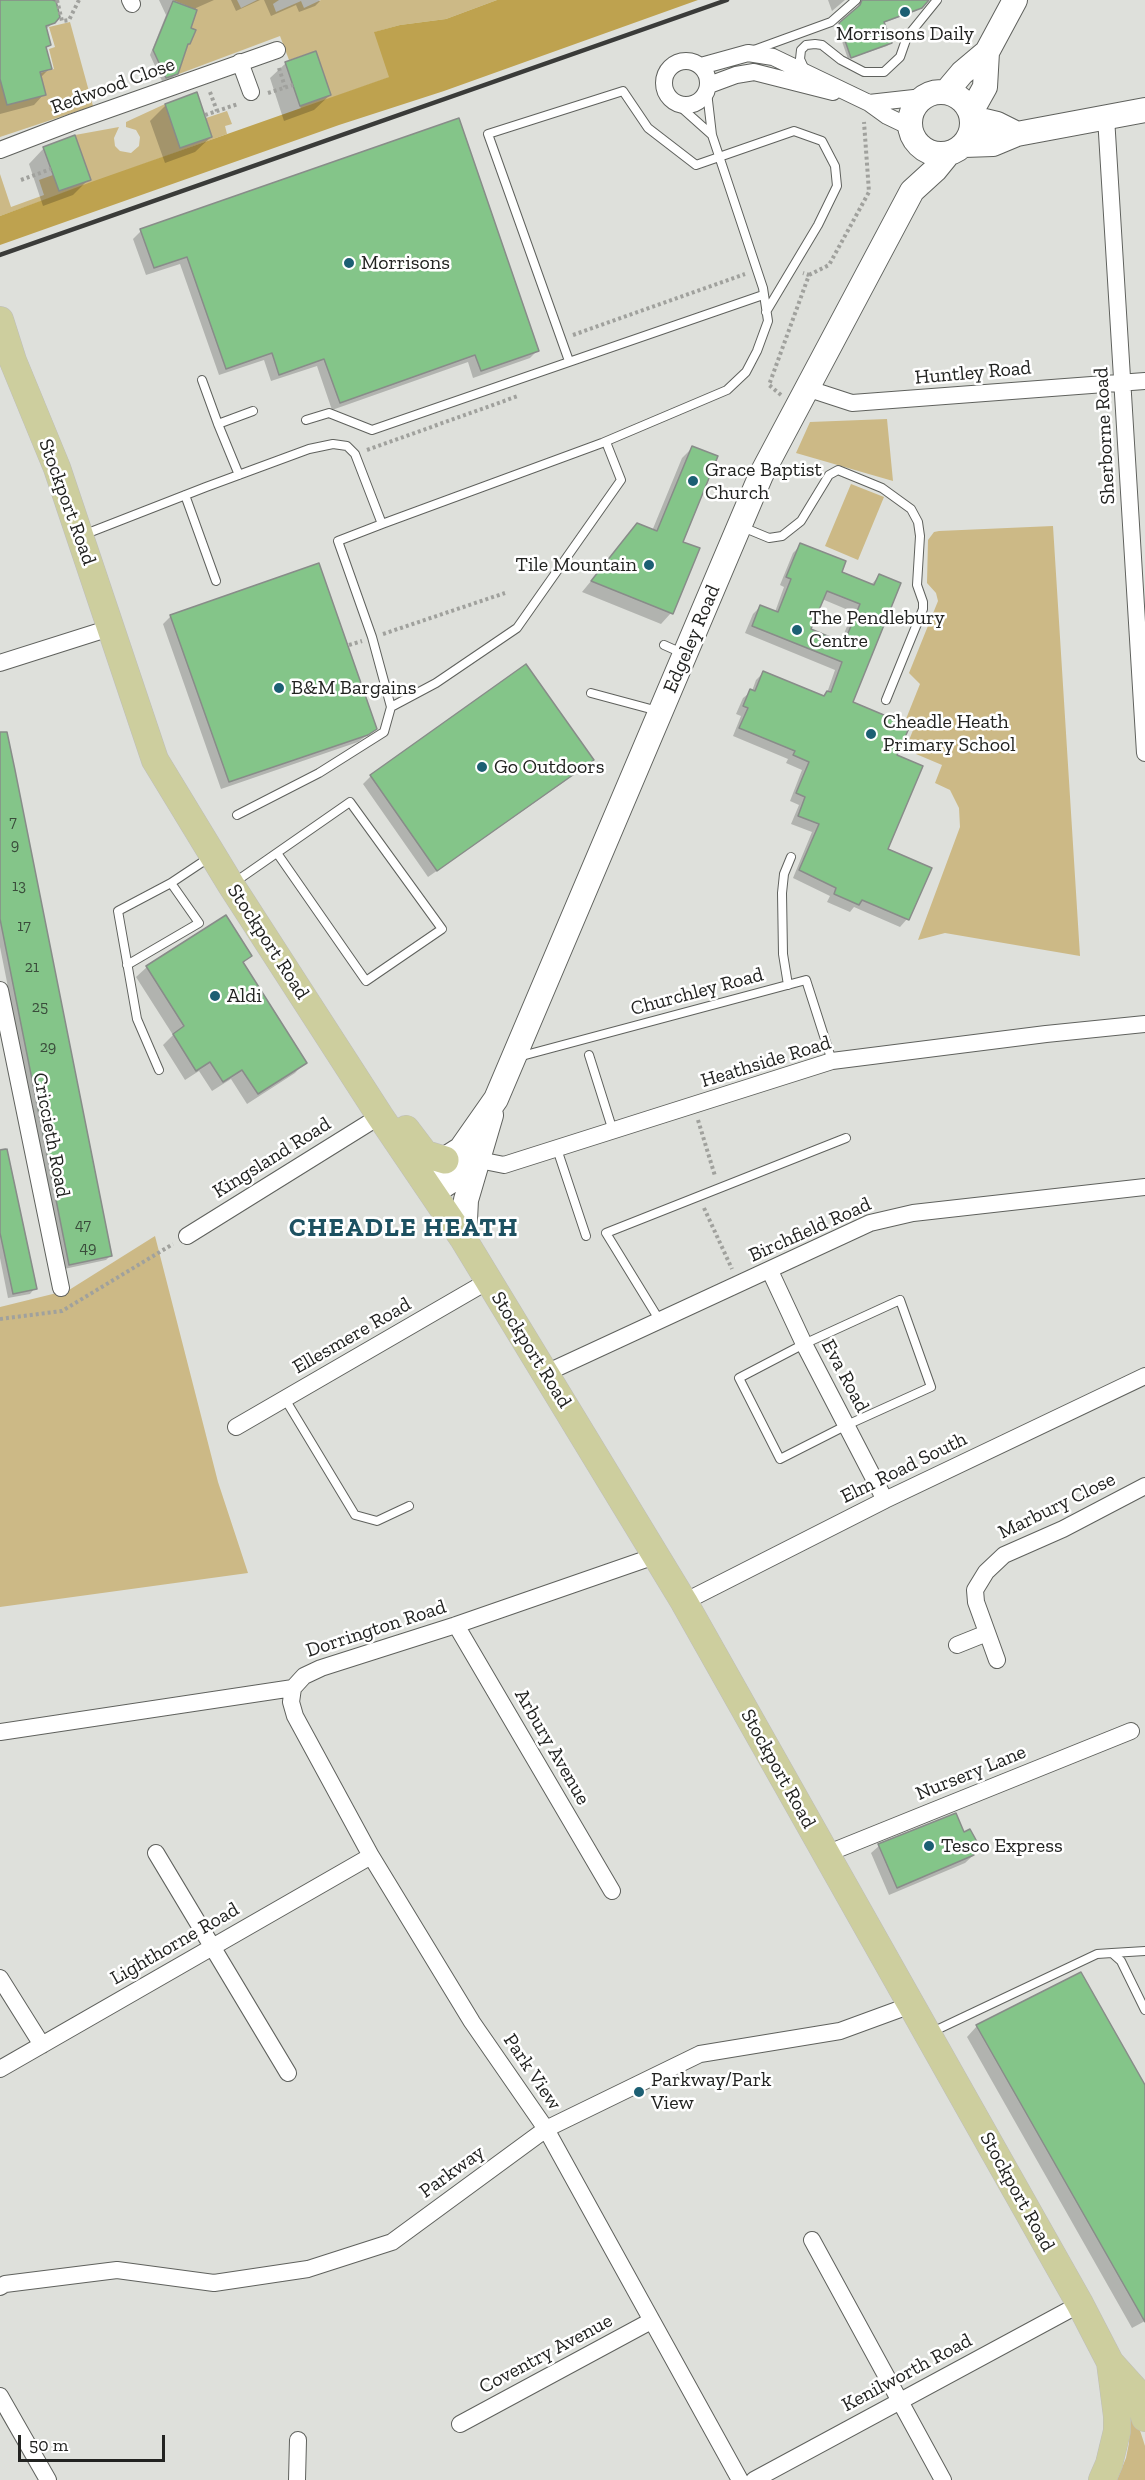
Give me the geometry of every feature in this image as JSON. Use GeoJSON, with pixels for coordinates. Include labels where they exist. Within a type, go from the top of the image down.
{"type":"FeatureCollection","features":[{"type":"Feature","properties":{"kind":"main road","name":"Edgeley Road"},"geometry":{"type":"LineString","coordinates":[[912,191],[912,110],[987,52],[1015,0]]}},
{"type":"Feature","properties":{"kind":"main road","name":"Edgeley Road"},"geometry":{"type":"LineString","coordinates":[[464,1239],[466,1200],[496,1099],[661,712],[675,650],[740,526],[761,475],[912,191],[956,150],[972,128],[971,115],[985,87],[987,52]]}},
{"type":"Feature","properties":{"kind":"main road"},"geometry":{"type":"LineString","coordinates":[[934,94],[961,98],[971,115],[1017,134]]}},
{"type":"Feature","properties":{"kind":"main road"},"geometry":{"type":"LineString","coordinates":[[913,135],[927,152],[956,150],[993,144],[1017,134],[1145,110]]}},
{"type":"Feature","properties":{"kind":"main road","name":"Stockport Road"},"geometry":{"type":"LineString","coordinates":[[0,320],[13,361],[57,468],[155,759],[231,885],[380,1116],[464,1239],[684,1602],[1080,2304],[1110,2362],[1137,2392],[1145,2418]]}},
{"type":"Feature","properties":{"kind":"main road","name":"Edgeley Road"},"geometry":{"type":"LineString","coordinates":[[428,1187],[428,1170],[461,1149],[496,1099]]}},
{"type":"Feature","properties":{"kind":"main road"},"geometry":{"type":"LineString","coordinates":[[380,1116],[399,1120],[424,1154],[445,1160]]}},
{"type":"Feature","properties":{"kind":"main road"},"geometry":{"type":"LineString","coordinates":[[428,1187],[478,1162]]}},
{"type":"Feature","properties":{"kind":"main road","name":"Stockport Road"},"geometry":{"type":"LineString","coordinates":[[1102,2480],[1109,2464],[1117,2431],[1110,2362]]}},
{"type":"Feature","properties":{"kind":"street","name":"Redwood Close"},"geometry":{"type":"LineString","coordinates":[[0,150],[276,50]]}},
{"type":"Feature","properties":{"kind":"street"},"geometry":{"type":"LineString","coordinates":[[701,66],[748,53],[773,57],[861,100],[913,135]]}},
{"type":"Feature","properties":{"kind":"street"},"geometry":{"type":"LineString","coordinates":[[708,88],[705,71],[695,62],[680,61],[668,70],[665,77],[666,91],[675,102],[682,105],[697,103],[708,88],[736,75],[754,72],[861,100],[934,94]]}},
{"type":"Feature","properties":{"kind":"street"},"geometry":{"type":"LineString","coordinates":[[240,62],[252,97]]}},
{"type":"Feature","properties":{"kind":"street","name":"Sherborne Road"},"geometry":{"type":"LineString","coordinates":[[1106,117],[1145,753]]}},
{"type":"Feature","properties":{"kind":"street","name":"Huntley Road"},"geometry":{"type":"LineString","coordinates":[[806,388],[852,403],[1145,381]]}},
{"type":"Feature","properties":{"kind":"street"},"geometry":{"type":"LineString","coordinates":[[0,663],[110,628]]}},
{"type":"Feature","properties":{"kind":"street","name":"Criccieth Road"},"geometry":{"type":"LineString","coordinates":[[0,990],[61,1288]]}},
{"type":"Feature","properties":{"kind":"street","name":"Heathside Road"},"geometry":{"type":"LineString","coordinates":[[478,1162],[504,1166],[832,1061],[1145,1024]]}},
{"type":"Feature","properties":{"kind":"street","name":"Kingsland Road"},"geometry":{"type":"LineString","coordinates":[[187,1236],[380,1116]]}},
{"type":"Feature","properties":{"kind":"street","name":"Birchfield Road"},"geometry":{"type":"LineString","coordinates":[[546,1374],[870,1223],[913,1213],[1145,1187]]}},
{"type":"Feature","properties":{"kind":"street","name":"Eva Road"},"geometry":{"type":"LineString","coordinates":[[770,1271],[804,1344],[885,1500]]}},
{"type":"Feature","properties":{"kind":"street","name":"Ellesmere Road"},"geometry":{"type":"LineString","coordinates":[[236,1427],[488,1281]]}},
{"type":"Feature","properties":{"kind":"street","name":"Elm Road South"},"geometry":{"type":"LineString","coordinates":[[684,1602],[885,1500],[1145,1376]]}},
{"type":"Feature","properties":{"kind":"street","name":"Marbury Close"},"geometry":{"type":"LineString","coordinates":[[997,1660],[976,1602],[975,1590],[986,1572],[1004,1555],[1063,1529],[1145,1485]]}},
{"type":"Feature","properties":{"kind":"street","name":"Dorrington Road"},"geometry":{"type":"LineString","coordinates":[[0,1732],[293,1688],[304,1676],[321,1668],[456,1625],[655,1556]]}},
{"type":"Feature","properties":{"kind":"street","name":"Arbury Avenue"},"geometry":{"type":"LineString","coordinates":[[456,1625],[612,1891]]}},
{"type":"Feature","properties":{"kind":"street"},"geometry":{"type":"LineString","coordinates":[[957,1645],[987,1633]]}},
{"type":"Feature","properties":{"kind":"street","name":"Park View"},"geometry":{"type":"LineString","coordinates":[[293,1688],[291,1702],[295,1716],[371,1856],[472,2022],[546,2130],[740,2480]]}},
{"type":"Feature","properties":{"kind":"street","name":"Nursery Lane"},"geometry":{"type":"LineString","coordinates":[[826,1854],[1131,1731]]}},
{"type":"Feature","properties":{"kind":"street"},"geometry":{"type":"LineString","coordinates":[[156,1853],[288,2073]]}},
{"type":"Feature","properties":{"kind":"street","name":"Lighthorne Road"},"geometry":{"type":"LineString","coordinates":[[0,2069],[371,1856]]}},
{"type":"Feature","properties":{"kind":"street"},"geometry":{"type":"LineString","coordinates":[[0,1978],[42,2045]]}},
{"type":"Feature","properties":{"kind":"street","name":"Parkway"},"geometry":{"type":"LineString","coordinates":[[0,2287],[5,2284],[117,2270],[214,2283],[308,2269],[392,2242],[546,2130],[700,2054],[840,2031],[911,2005]]}},
{"type":"Feature","properties":{"kind":"street"},"geometry":{"type":"LineString","coordinates":[[812,2240],[942,2480]]}},
{"type":"Feature","properties":{"kind":"street","name":"Kenilworth Road"},"geometry":{"type":"LineString","coordinates":[[754,2480],[898,2400],[1080,2304]]}},
{"type":"Feature","properties":{"kind":"street","name":"Coventry Avenue"},"geometry":{"type":"LineString","coordinates":[[460,2424],[651,2321]]}},
{"type":"Feature","properties":{"kind":"street"},"geometry":{"type":"LineString","coordinates":[[0,2396],[48,2480]]}},
{"type":"Feature","properties":{"kind":"street"},"geometry":{"type":"LineString","coordinates":[[297,2480],[298,2440]]}},
{"type":"Feature","properties":{"kind":"lane"},"geometry":{"type":"LineString","coordinates":[[748,53],[831,22],[856,0]]}},
{"type":"Feature","properties":{"kind":"lane"},"geometry":{"type":"LineString","coordinates":[[807,72],[802,66],[801,50],[806,45],[814,44],[822,45],[841,60],[864,72],[884,72],[900,57],[907,37],[933,2]]}},
{"type":"Feature","properties":{"kind":"lane"},"geometry":{"type":"LineString","coordinates":[[237,815],[319,773],[384,732],[391,707],[372,637],[338,541],[606,442],[727,390],[746,372],[768,321],[763,288],[712,135],[708,88]]}},
{"type":"Feature","properties":{"kind":"lane"},"geometry":{"type":"LineString","coordinates":[[569,361],[488,134],[623,91],[648,128],[696,165],[794,131],[822,141],[835,166],[837,186],[818,225],[766,312]]}},
{"type":"Feature","properties":{"kind":"lane"},"geometry":{"type":"LineString","coordinates":[[675,102],[712,135]]}},
{"type":"Feature","properties":{"kind":"lane"},"geometry":{"type":"LineString","coordinates":[[306,420],[329,412],[372,430],[763,295]]}},
{"type":"Feature","properties":{"kind":"lane"},"geometry":{"type":"LineString","coordinates":[[202,380],[239,475]]}},
{"type":"Feature","properties":{"kind":"lane"},"geometry":{"type":"LineString","coordinates":[[218,424],[253,411]]}},
{"type":"Feature","properties":{"kind":"lane"},"geometry":{"type":"LineString","coordinates":[[391,707],[436,683],[517,628],[621,480],[606,442]]}},
{"type":"Feature","properties":{"kind":"lane"},"geometry":{"type":"LineString","coordinates":[[80,536],[239,475],[309,450],[333,444],[347,446],[355,454],[382,524]]}},
{"type":"Feature","properties":{"kind":"lane"},"geometry":{"type":"LineString","coordinates":[[740,526],[769,538],[782,536],[801,521],[829,475],[838,470],[882,488],[911,509],[918,522],[920,536],[917,585],[923,609],[886,700]]}},
{"type":"Feature","properties":{"kind":"lane"},"geometry":{"type":"LineString","coordinates":[[185,495],[216,581]]}},
{"type":"Feature","properties":{"kind":"lane"},"geometry":{"type":"LineString","coordinates":[[591,693],[661,712]]}},
{"type":"Feature","properties":{"kind":"lane"},"geometry":{"type":"LineString","coordinates":[[231,885],[276,853],[350,802],[442,929],[366,981],[276,853]]}},
{"type":"Feature","properties":{"kind":"lane"},"geometry":{"type":"LineString","coordinates":[[159,1070],[137,1019],[118,911],[171,883],[213,855]]}},
{"type":"Feature","properties":{"kind":"lane"},"geometry":{"type":"LineString","coordinates":[[788,985],[783,954],[782,892],[784,874],[791,857]]}},
{"type":"Feature","properties":{"kind":"lane"},"geometry":{"type":"LineString","coordinates":[[127,965],[199,923],[171,883]]}},
{"type":"Feature","properties":{"kind":"lane","name":"Churchley Road"},"geometry":{"type":"LineString","coordinates":[[514,1058],[806,980],[832,1061]]}},
{"type":"Feature","properties":{"kind":"lane"},"geometry":{"type":"LineString","coordinates":[[589,1055],[614,1131]]}},
{"type":"Feature","properties":{"kind":"lane"},"geometry":{"type":"LineString","coordinates":[[660,1322],[606,1233],[846,1138]]}},
{"type":"Feature","properties":{"kind":"lane"},"geometry":{"type":"LineString","coordinates":[[557,1149],[586,1236]]}},
{"type":"Feature","properties":{"kind":"lane"},"geometry":{"type":"LineString","coordinates":[[900,1300],[931,1387],[847,1425],[780,1459],[739,1378],[804,1344],[900,1300]]}},
{"type":"Feature","properties":{"kind":"lane"},"geometry":{"type":"LineString","coordinates":[[285,1399],[355,1515],[377,1521],[409,1506]]}},
{"type":"Feature","properties":{"kind":"lane"},"geometry":{"type":"LineString","coordinates":[[927,2035],[1097,1954],[1145,1951]]}},
{"type":"Feature","properties":{"kind":"lane"},"geometry":{"type":"LineString","coordinates":[[1112,1953],[1121,1961],[1145,2010]]}},
{"type":"Feature","properties":{"kind":"path"},"geometry":{"type":"LineString","coordinates":[[57,0],[62,21],[69,20],[79,0]]}},
{"type":"Feature","properties":{"kind":"path"},"geometry":{"type":"LineString","coordinates":[[205,115],[252,97],[293,85]]}},
{"type":"Feature","properties":{"kind":"path"},"geometry":{"type":"LineString","coordinates":[[809,275],[829,265],[869,192],[861,100]]}},
{"type":"Feature","properties":{"kind":"path"},"geometry":{"type":"LineString","coordinates":[[21,180],[51,169]]}},
{"type":"Feature","properties":{"kind":"path"},"geometry":{"type":"LineString","coordinates":[[355,454],[524,394]]}},
{"type":"Feature","properties":{"kind":"path"},"geometry":{"type":"LineString","coordinates":[[348,645],[505,594]]}},
{"type":"Feature","properties":{"kind":"path"},"geometry":{"type":"LineString","coordinates":[[693,1106],[719,1188]]}},
{"type":"Feature","properties":{"kind":"path"},"geometry":{"type":"LineString","coordinates":[[698,1197],[740,1285]]}},
{"type":"Feature","properties":{"kind":"path"},"geometry":{"type":"LineString","coordinates":[[0,1318],[62,1311],[187,1236]]}},
{"type":"Feature","properties":{"kind":"shaded area"},"geometry":{"type":"Polygon","coordinates":[[[173,0],[237,0],[241,8],[257,0],[279,0],[273,4],[276,12],[301,1],[304,8],[321,0],[497,0],[446,19],[400,25],[375,32],[390,77],[301,109],[300,106],[331,95],[316,51],[289,60],[280,36],[176,75],[158,37],[159,35],[190,44],[196,30],[191,28],[197,10],[173,0]]]}},
{"type":"Feature","properties":{"kind":"shaded area"},"geometry":{"type":"Polygon","coordinates":[[[497,0],[698,0],[0,245],[0,216],[389,77],[374,32],[400,25],[446,19],[497,0]]]}},
{"type":"Feature","properties":{"kind":"shaded area"},"geometry":{"type":"Polygon","coordinates":[[[70,22],[93,106],[0,137],[0,79],[54,69],[49,49],[55,47],[49,27],[70,22]]]}},
{"type":"Feature","properties":{"kind":"shaded area"},"geometry":{"type":"Polygon","coordinates":[[[165,104],[180,148],[212,137],[206,118],[227,111],[232,124],[225,126],[227,134],[0,216],[0,174],[11,207],[44,195],[39,180],[53,175],[59,191],[90,180],[75,135],[119,127],[114,138],[115,146],[120,151],[131,153],[139,146],[140,137],[136,130],[126,127],[126,122],[165,104]]]}},
{"type":"Feature","properties":{"kind":"shaded area"},"geometry":{"type":"Polygon","coordinates":[[[887,419],[893,481],[796,453],[810,422],[887,419]]]}},
{"type":"Feature","properties":{"kind":"shaded area"},"geometry":{"type":"Polygon","coordinates":[[[851,484],[884,497],[858,560],[825,546],[851,484]]]}},
{"type":"Feature","properties":{"kind":"shaded area"},"geometry":{"type":"Polygon","coordinates":[[[1053,526],[1080,956],[945,933],[918,940],[960,827],[959,808],[950,790],[935,783],[942,765],[916,754],[918,750],[907,745],[916,723],[906,719],[920,684],[909,673],[938,601],[936,593],[927,583],[928,540],[934,532],[939,531],[1053,526]]]}},
{"type":"Feature","properties":{"kind":"shaded area"},"geometry":{"type":"Polygon","coordinates":[[[155,1236],[218,1482],[248,1573],[0,1607],[0,1307],[69,1290],[155,1236]]]}},
{"type":"Feature","properties":{"kind":"shaded area"},"geometry":{"type":"Polygon","coordinates":[[[1128,2393],[1145,2446],[1145,2480],[1117,2480],[1129,2443],[1128,2393]]]}},
{"type":"Feature","properties":{"kind":"building"},"geometry":{"type":"Polygon","coordinates":[[[0,0],[56,1],[60,17],[55,23],[46,26],[51,45],[46,47],[52,69],[40,72],[46,95],[7,105],[0,79],[0,0]]]}},
{"type":"Feature","properties":{"kind":"building"},"geometry":{"type":"Polygon","coordinates":[[[862,0],[929,0],[922,8],[884,22],[892,43],[851,58],[839,23],[860,5],[862,0]]]}},
{"type":"Feature","properties":{"kind":"building"},"geometry":{"type":"Polygon","coordinates":[[[173,1],[197,10],[191,28],[196,30],[188,44],[178,74],[166,78],[153,50],[173,1]]]}},
{"type":"Feature","properties":{"kind":"building"},"geometry":{"type":"Polygon","coordinates":[[[316,51],[331,95],[300,106],[285,62],[316,51]]]}},
{"type":"Feature","properties":{"kind":"building"},"geometry":{"type":"Polygon","coordinates":[[[197,92],[212,137],[180,148],[165,104],[197,92]]]}},
{"type":"Feature","properties":{"kind":"building","name":"Morrisons"},"geometry":{"type":"Polygon","coordinates":[[[459,118],[539,351],[481,371],[475,355],[340,403],[324,359],[279,375],[272,353],[226,369],[187,257],[154,268],[140,229],[459,118]]]}},
{"type":"Feature","properties":{"kind":"building"},"geometry":{"type":"Polygon","coordinates":[[[75,135],[91,180],[59,191],[43,147],[75,135]]]}},
{"type":"Feature","properties":{"kind":"building","name":"Tile Mountain"},"geometry":{"type":"Polygon","coordinates":[[[692,446],[718,456],[683,542],[700,548],[673,614],[591,581],[637,523],[657,531],[692,446]]]}},
{"type":"Feature","properties":{"kind":"building"},"geometry":{"type":"Polygon","coordinates":[[[800,543],[846,561],[842,572],[874,585],[879,574],[901,583],[853,702],[910,726],[897,755],[923,766],[888,849],[932,868],[909,920],[862,900],[859,905],[834,894],[836,888],[799,870],[819,824],[798,816],[805,797],[796,793],[809,762],[793,755],[795,751],[739,728],[748,708],[743,706],[750,689],[755,691],[763,671],[824,696],[827,691],[831,692],[842,662],[752,626],[760,605],[778,612],[791,579],[786,577],[800,543]],[[827,591],[811,629],[844,643],[860,604],[827,591]]]}},
{"type":"Feature","properties":{"kind":"building","name":"B&M Bargains"},"geometry":{"type":"Polygon","coordinates":[[[319,563],[377,729],[368,735],[229,782],[170,615],[319,563]]]}},
{"type":"Feature","properties":{"kind":"building","name":"Go Outdoors"},"geometry":{"type":"Polygon","coordinates":[[[526,664],[594,760],[437,871],[370,775],[526,664]]]}},
{"type":"Feature","properties":{"kind":"building"},"geometry":{"type":"Polygon","coordinates":[[[0,732],[7,732],[112,1256],[69,1265],[0,919],[0,732]]]}},
{"type":"Feature","properties":{"kind":"building","name":"Aldi"},"geometry":{"type":"Polygon","coordinates":[[[226,915],[252,956],[243,962],[307,1063],[258,1094],[242,1070],[223,1082],[210,1062],[196,1071],[173,1034],[184,1026],[146,966],[226,915]]]}},
{"type":"Feature","properties":{"kind":"building"},"geometry":{"type":"Polygon","coordinates":[[[7,1149],[37,1289],[13,1294],[0,1233],[0,1150],[7,1149]]]}},
{"type":"Feature","properties":{"kind":"building","name":"Tesco Express"},"geometry":{"type":"Polygon","coordinates":[[[956,1813],[964,1832],[970,1829],[981,1849],[973,1852],[974,1855],[897,1888],[878,1844],[956,1813]]]}},
{"type":"Feature","properties":{"kind":"building"},"geometry":{"type":"Polygon","coordinates":[[[1081,1972],[1145,2085],[1145,2322],[976,2025],[1081,1972]]]}},
{"type":"Feature","properties":{"kind":"railway"},"geometry":{"type":"LineString","coordinates":[[0,255],[727,0]]}},
{"type":"Feature","properties":{"kind":"place","name":"Morrisons Daily"},"geometry":{"type":"Point","coordinates":[905,12]}},
{"type":"Feature","properties":{"kind":"place","name":"Morrisons"},"geometry":{"type":"Point","coordinates":[349,263]}},
{"type":"Feature","properties":{"kind":"place","name":"Grace Baptist Church"},"geometry":{"type":"Point","coordinates":[693,481]}},
{"type":"Feature","properties":{"kind":"place","name":"Tile Mountain"},"geometry":{"type":"Point","coordinates":[649,565]}},
{"type":"Feature","properties":{"kind":"place","name":"The Pendlebury Centre"},"geometry":{"type":"Point","coordinates":[797,630]}},
{"type":"Feature","properties":{"kind":"place","name":"B&M Bargains"},"geometry":{"type":"Point","coordinates":[279,688]}},
{"type":"Feature","properties":{"kind":"place","name":"Cheadle Heath Primary School"},"geometry":{"type":"Point","coordinates":[871,734]}},
{"type":"Feature","properties":{"kind":"place","name":"Go Outdoors"},"geometry":{"type":"Point","coordinates":[482,767]}},
{"type":"Feature","properties":{"kind":"place","name":"Aldi"},"geometry":{"type":"Point","coordinates":[215,996]}},
{"type":"Feature","properties":{"kind":"place","name":"Tesco Express"},"geometry":{"type":"Point","coordinates":[929,1846]}},
{"type":"Feature","properties":{"kind":"place","name":"Parkway/Park View"},"geometry":{"type":"Point","coordinates":[639,2092]}},
{"type":"Feature","properties":{"kind":"district","name":"CHEADLE HEATH"},"geometry":{"type":"Point","coordinates":[404,1229]}}]}
